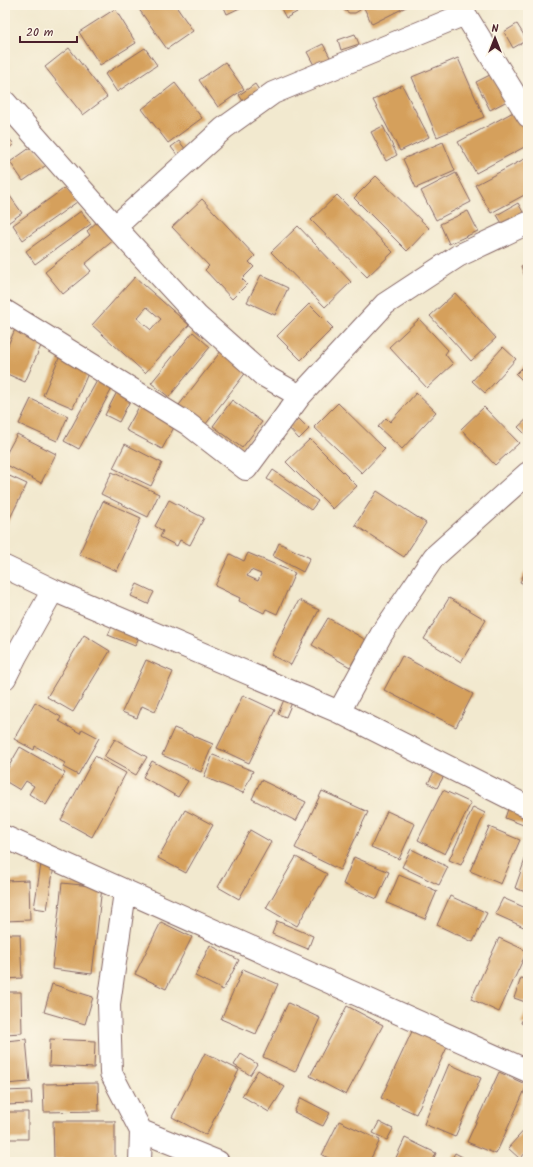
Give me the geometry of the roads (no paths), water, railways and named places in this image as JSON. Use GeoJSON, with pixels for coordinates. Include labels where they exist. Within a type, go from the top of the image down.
{"type":"FeatureCollection","features":[{"type":"Feature","properties":{"kind":"street"},"geometry":{"type":"LineString","coordinates":[[115,227],[224,128],[273,93],[463,9],[525,104]]}},
{"type":"Feature","properties":{"kind":"street"},"geometry":{"type":"LineString","coordinates":[[5,102],[115,227],[197,316],[263,375],[300,396]]}},
{"type":"Feature","properties":{"kind":"street"},"geometry":{"type":"LineString","coordinates":[[5,310],[188,424],[246,469],[300,396],[385,304],[458,256],[528,223]]}},
{"type":"Feature","properties":{"kind":"street"},"geometry":{"type":"LineString","coordinates":[[339,712],[381,635],[434,557],[524,484]]}},
{"type":"Feature","properties":{"kind":"street"},"geometry":{"type":"LineString","coordinates":[[5,567],[53,590],[339,712],[528,807]]}},
{"type":"Feature","properties":{"kind":"street"},"geometry":{"type":"LineString","coordinates":[[5,678],[53,590]]}},
{"type":"Feature","properties":{"kind":"street"},"geometry":{"type":"LineString","coordinates":[[5,837],[124,892],[528,1071]]}},
{"type":"Feature","properties":{"kind":"street"},"geometry":{"type":"LineString","coordinates":[[124,892],[109,1004],[111,1073],[142,1131],[140,1162]]}},
{"type":"Feature","properties":{"kind":"street"},"geometry":{"type":"LineString","coordinates":[[142,1131],[218,1162]]}}]}
